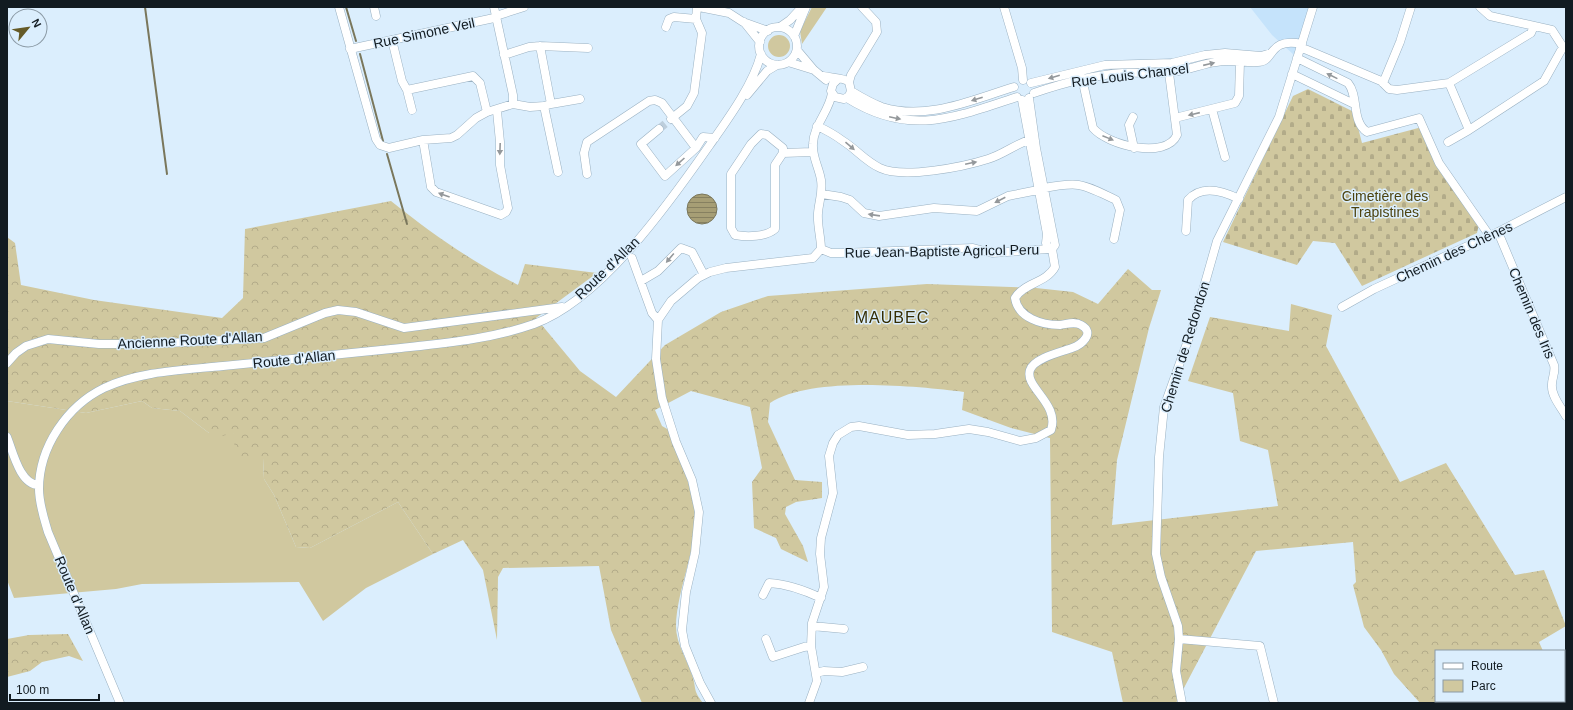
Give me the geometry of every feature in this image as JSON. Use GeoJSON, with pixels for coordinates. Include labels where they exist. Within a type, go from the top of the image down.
{"type":"FeatureCollection","features":[{"type":"Feature","properties":{"kind":"street"},"geometry":{"type":"LineString","coordinates":[[339,7],[376,139],[380,145],[385,148],[424,140],[444,139],[457,135],[476,118],[487,112],[497,111],[513,104],[530,107],[580,99]]}},
{"type":"Feature","properties":{"kind":"street"},"geometry":{"type":"LineString","coordinates":[[374,7],[376,16]]}},
{"type":"Feature","properties":{"kind":"street"},"geometry":{"type":"LineString","coordinates":[[494,7],[513,104]]}},
{"type":"Feature","properties":{"kind":"street","name":"Rue Simone Veil"},"geometry":{"type":"LineString","coordinates":[[350,49],[494,18],[524,7]]}},
{"type":"Feature","properties":{"kind":"street"},"geometry":{"type":"LineString","coordinates":[[780,28],[802,7]]}},
{"type":"Feature","properties":{"kind":"street"},"geometry":{"type":"LineString","coordinates":[[794,36],[806,7]]}},
{"type":"Feature","properties":{"kind":"street"},"geometry":{"type":"LineString","coordinates":[[711,703],[700,683],[685,646],[682,630],[686,592],[696,553],[699,512],[692,480],[676,442],[662,398],[656,359],[658,320],[671,301],[704,275],[726,268],[813,258],[821,250],[818,214],[822,194],[821,178],[812,152],[814,133],[830,104],[840,94],[845,79],[877,32],[876,22],[862,7]]}},
{"type":"Feature","properties":{"kind":"street"},"geometry":{"type":"LineString","coordinates":[[1004,7],[1022,68],[1023,80]]}},
{"type":"Feature","properties":{"kind":"street","name":"Chemin de Redondon"},"geometry":{"type":"LineString","coordinates":[[1182,703],[1176,671],[1180,639],[1171,605],[1161,577],[1156,554],[1159,457],[1161,424],[1164,407],[1192,328],[1217,241],[1279,117],[1313,7]]}},
{"type":"Feature","properties":{"kind":"street"},"geometry":{"type":"LineString","coordinates":[[1383,83],[1400,42],[1411,7]]}},
{"type":"Feature","properties":{"kind":"street"},"geometry":{"type":"LineString","coordinates":[[1448,142],[1544,81],[1563,47],[1552,30],[1490,16],[1480,7]]}},
{"type":"Feature","properties":{"kind":"street"},"geometry":{"type":"LineString","coordinates":[[696,18],[704,8],[726,10],[743,22],[760,42]]}},
{"type":"Feature","properties":{"kind":"street"},"geometry":{"type":"LineString","coordinates":[[666,27],[670,19],[674,17],[696,18]]}},
{"type":"Feature","properties":{"kind":"street"},"geometry":{"type":"LineString","coordinates":[[672,117],[687,106],[694,93],[702,33],[696,18]]}},
{"type":"Feature","properties":{"kind":"street"},"geometry":{"type":"LineString","coordinates":[[743,22],[768,30],[780,28],[789,31],[797,42],[797,50],[794,57],[788,62],[776,65],[766,60],[761,54],[760,42],[768,30]]}},
{"type":"Feature","properties":{"kind":"street"},"geometry":{"type":"LineString","coordinates":[[1469,130],[1449,83],[1531,33],[1534,26]]}},
{"type":"Feature","properties":{"kind":"street"},"geometry":{"type":"LineString","coordinates":[[392,40],[402,81],[407,90],[412,110]]}},
{"type":"Feature","properties":{"kind":"street","name":"Rue Louis Chancel"},"geometry":{"type":"LineString","coordinates":[[840,94],[862,107],[895,119],[932,121],[953,117],[1026,97],[1082,78],[1124,73],[1169,73],[1217,62],[1262,62],[1277,46],[1283,42],[1301,45],[1383,83],[1389,89],[1397,90],[1449,83]]}},
{"type":"Feature","properties":{"kind":"street"},"geometry":{"type":"LineString","coordinates":[[504,55],[530,47],[540,46],[588,48]]}},
{"type":"Feature","properties":{"kind":"street"},"geometry":{"type":"LineString","coordinates":[[540,46],[558,172]]}},
{"type":"Feature","properties":{"kind":"street"},"geometry":{"type":"LineString","coordinates":[[797,50],[814,70],[823,76],[840,94],[881,107],[914,112],[947,107],[1014,87],[1017,82],[1023,80],[1031,83],[1034,87],[1026,97],[1028,140],[1041,189]]}},
{"type":"Feature","properties":{"kind":"street","name":"Rue Louis Chancel"},"geometry":{"type":"LineString","coordinates":[[1031,83],[1106,65],[1160,64],[1205,55],[1225,53],[1261,56],[1272,52]]}},
{"type":"Feature","properties":{"kind":"street","name":"Route d'Allan"},"geometry":{"type":"LineString","coordinates":[[120,703],[48,532],[41,509],[39,485],[43,461],[60,426],[78,405],[92,395],[120,382],[151,374],[475,340],[536,323],[564,307],[603,275],[644,234],[664,209],[739,102],[753,78],[761,54]]}},
{"type":"Feature","properties":{"kind":"street"},"geometry":{"type":"LineString","coordinates":[[1297,58],[1348,83],[1360,124],[1367,132],[1419,118],[1439,163],[1489,235]]}},
{"type":"Feature","properties":{"kind":"street"},"geometry":{"type":"LineString","coordinates":[[788,62],[814,70]]}},
{"type":"Feature","properties":{"kind":"street"},"geometry":{"type":"LineString","coordinates":[[1175,118],[1235,103],[1239,96],[1240,62]]}},
{"type":"Feature","properties":{"kind":"street","name":"Route d'Allan"},"geometry":{"type":"LineString","coordinates":[[739,102],[747,95],[767,71],[776,65]]}},
{"type":"Feature","properties":{"kind":"street"},"geometry":{"type":"LineString","coordinates":[[1082,78],[1093,128],[1098,134],[1134,148],[1147,149],[1173,141],[1177,135],[1169,73]]}},
{"type":"Feature","properties":{"kind":"street"},"geometry":{"type":"LineString","coordinates":[[1292,74],[1354,104]]}},
{"type":"Feature","properties":{"kind":"street"},"geometry":{"type":"LineString","coordinates":[[407,90],[473,76],[480,83],[487,112]]}},
{"type":"Feature","properties":{"kind":"street"},"geometry":{"type":"LineString","coordinates":[[823,76],[845,79]]}},
{"type":"Feature","properties":{"kind":"street"},"geometry":{"type":"LineString","coordinates":[[840,94],[845,79]]}},
{"type":"Feature","properties":{"kind":"street"},"geometry":{"type":"LineString","coordinates":[[1014,87],[1014,92],[1026,97]]}},
{"type":"Feature","properties":{"kind":"street"},"geometry":{"type":"LineString","coordinates":[[1026,97],[1050,249]]}},
{"type":"Feature","properties":{"kind":"street"},"geometry":{"type":"LineString","coordinates":[[587,174],[584,147],[587,142],[649,101],[655,100],[662,102],[696,148]]}},
{"type":"Feature","properties":{"kind":"street"},"geometry":{"type":"LineString","coordinates":[[1212,109],[1225,157]]}},
{"type":"Feature","properties":{"kind":"street"},"geometry":{"type":"LineString","coordinates":[[424,140],[431,187],[436,192],[501,215],[506,212],[508,208],[500,164],[500,142],[497,111]]}},
{"type":"Feature","properties":{"kind":"street"},"geometry":{"type":"LineString","coordinates":[[1132,117],[1129,125],[1134,148]]}},
{"type":"Feature","properties":{"kind":"street"},"geometry":{"type":"LineString","coordinates":[[817,126],[843,140],[870,163],[891,172],[906,173],[942,169],[978,162],[996,156],[1020,142],[1028,140]]}},
{"type":"Feature","properties":{"kind":"street"},"geometry":{"type":"LineString","coordinates":[[659,129],[641,144],[665,176],[696,148],[703,137],[715,138]]}},
{"type":"Feature","properties":{"kind":"street"},"geometry":{"type":"LineString","coordinates":[[761,134],[767,135],[778,143],[783,148],[783,153],[775,165],[775,229],[770,234],[735,235],[731,228],[731,174],[751,144],[761,134]]}},
{"type":"Feature","properties":{"kind":"street"},"geometry":{"type":"LineString","coordinates":[[783,153],[812,152]]}},
{"type":"Feature","properties":{"kind":"street"},"geometry":{"type":"LineString","coordinates":[[822,194],[842,197],[850,200],[864,213],[879,216],[934,208],[977,211],[1008,196],[1041,189],[1076,184],[1084,185],[1116,200],[1120,210],[1114,239]]}},
{"type":"Feature","properties":{"kind":"street"},"geometry":{"type":"LineString","coordinates":[[1186,231],[1188,200],[1196,193],[1204,190],[1217,191],[1239,199]]}},
{"type":"Feature","properties":{"kind":"street","name":"Chemin des Chênes"},"geometry":{"type":"LineString","coordinates":[[1342,307],[1374,289],[1498,232],[1566,197]]}},
{"type":"Feature","properties":{"kind":"street","name":"Chemin des Iris"},"geometry":{"type":"LineString","coordinates":[[1498,232],[1554,365],[1555,375],[1552,387],[1554,396],[1566,416]]}},
{"type":"Feature","properties":{"kind":"street"},"geometry":{"type":"LineString","coordinates":[[641,281],[658,271],[681,248],[692,252],[704,275]]}},
{"type":"Feature","properties":{"kind":"street","name":"Rue Jean-Baptiste Agricol Peru"},"geometry":{"type":"LineString","coordinates":[[809,703],[817,681],[811,646],[812,626],[824,587],[820,554],[821,538],[834,493],[829,456],[833,443],[844,430],[859,426],[908,435],[922,435],[969,429],[988,432],[1020,441],[1036,438],[1051,430],[1053,419],[1050,410],[1030,379],[1030,370],[1034,364],[1048,357],[1078,346],[1085,340],[1087,334],[1085,328],[1081,324],[1050,324],[1034,321],[1016,304],[1015,298],[1024,289],[1037,283],[1052,273],[1055,267],[1050,249],[992,253],[973,248],[841,253],[831,253],[821,250]]}},
{"type":"Feature","properties":{"kind":"street"},"geometry":{"type":"LineString","coordinates":[[632,258],[652,313],[658,320]]}},
{"type":"Feature","properties":{"kind":"street","name":"Ancienne Route d'Allan"},"geometry":{"type":"LineString","coordinates":[[7,363],[16,353],[26,346],[48,339],[99,344],[148,344],[264,338],[325,313],[338,310],[356,312],[404,328],[564,307]]}},
{"type":"Feature","properties":{"kind":"street"},"geometry":{"type":"LineString","coordinates":[[7,437],[24,479],[30,484],[39,485]]}},
{"type":"Feature","properties":{"kind":"street"},"geometry":{"type":"LineString","coordinates":[[763,596],[769,583],[776,583],[794,586],[821,598]]}},
{"type":"Feature","properties":{"kind":"street"},"geometry":{"type":"LineString","coordinates":[[812,626],[844,629]]}},
{"type":"Feature","properties":{"kind":"street"},"geometry":{"type":"LineString","coordinates":[[766,639],[773,657],[811,646]]}},
{"type":"Feature","properties":{"kind":"street"},"geometry":{"type":"LineString","coordinates":[[1180,639],[1260,646],[1274,703]]}},
{"type":"Feature","properties":{"kind":"street"},"geometry":{"type":"LineString","coordinates":[[816,673],[824,671],[842,672],[863,667]]}},
{"type":"Feature","properties":{"kind":"shaded area"},"geometry":{"type":"Polygon","coordinates":[[[1250,7],[1309,7],[1294,55],[1272,35],[1250,7]]]}},
{"type":"Feature","properties":{"kind":"shaded area"},"geometry":{"type":"Polygon","coordinates":[[[702,194],[713,198],[717,209],[713,220],[702,224],[691,220],[687,209],[691,198],[702,194]]]}},
{"type":"Feature","properties":{"kind":"green space"},"geometry":{"type":"Polygon","coordinates":[[[812,7],[827,7],[802,44],[800,31],[812,7]]]}},
{"type":"Feature","properties":{"kind":"green space"},"geometry":{"type":"Polygon","coordinates":[[[779,35],[787,38],[790,46],[787,54],[779,57],[771,54],[768,46],[771,38],[779,35]]]}},
{"type":"Feature","properties":{"kind":"green space","name":"Cimetière des Trapistines"},"geometry":{"type":"Polygon","coordinates":[[[1308,89],[1354,112],[1362,143],[1422,127],[1443,176],[1479,224],[1477,233],[1362,286],[1335,243],[1313,241],[1297,265],[1223,242],[1293,96],[1308,89]]]}},
{"type":"Feature","properties":{"kind":"green space"},"geometry":{"type":"Polygon","coordinates":[[[391,201],[452,246],[518,285],[525,264],[597,273],[536,318],[580,371],[616,397],[665,345],[721,312],[768,296],[927,284],[1036,288],[1073,292],[1098,304],[1128,269],[1152,290],[1161,290],[1149,328],[1117,460],[1112,525],[1278,506],[1268,450],[1240,441],[1233,393],[1188,381],[1210,317],[1289,331],[1291,304],[1332,315],[1326,346],[1400,482],[1446,463],[1515,575],[1544,570],[1566,626],[1539,642],[1543,650],[1435,650],[1435,702],[1565,702],[1565,677],[1566,703],[1420,703],[1394,674],[1381,650],[1364,627],[1353,585],[1356,582],[1353,542],[1256,551],[1176,703],[1123,703],[1112,652],[1052,632],[1050,438],[1011,428],[962,410],[964,392],[919,387],[864,385],[811,389],[788,395],[770,403],[768,422],[795,480],[822,482],[822,498],[796,502],[786,507],[785,514],[803,546],[808,562],[781,549],[776,538],[754,528],[752,482],[762,468],[750,407],[691,391],[655,410],[662,426],[669,430],[689,485],[694,507],[694,532],[679,599],[676,633],[690,669],[696,692],[703,703],[642,703],[611,630],[599,566],[503,568],[498,577],[497,640],[483,570],[463,540],[433,554],[398,502],[310,548],[296,547],[274,495],[264,479],[263,458],[236,459],[233,433],[219,437],[209,433],[180,411],[152,408],[142,401],[86,413],[7,401],[7,237],[15,243],[21,285],[94,300],[222,318],[243,298],[245,229],[391,201]]]}},
{"type":"Feature","properties":{"kind":"green space"},"geometry":{"type":"Polygon","coordinates":[[[7,401],[86,413],[142,401],[152,408],[180,411],[209,433],[233,433],[263,458],[264,479],[274,495],[296,547],[310,548],[398,502],[433,554],[366,588],[323,621],[299,582],[142,584],[116,589],[14,598],[7,580],[7,401]]]}},
{"type":"Feature","properties":{"kind":"green space"},"geometry":{"type":"Polygon","coordinates":[[[68,634],[83,661],[69,656],[42,662],[30,671],[7,677],[7,639],[29,635],[68,634]]]}},
{"type":"Feature","properties":{"kind":"waterway"},"geometry":{"type":"LineString","coordinates":[[145,7],[167,174]]}},
{"type":"Feature","properties":{"kind":"waterway"},"geometry":{"type":"LineString","coordinates":[[346,7],[356,41]]}},
{"type":"Feature","properties":{"kind":"waterway"},"geometry":{"type":"LineString","coordinates":[[360,54],[383,141]]}},
{"type":"Feature","properties":{"kind":"waterway"},"geometry":{"type":"LineString","coordinates":[[387,154],[407,224]]}},
{"type":"Feature","properties":{"kind":"tunnel"},"geometry":{"type":"LineString","coordinates":[[659,129],[671,119]]}},
{"type":"Feature","properties":{"kind":"district","name":"MAUBEC"},"geometry":{"type":"Point","coordinates":[892,317]}}]}
